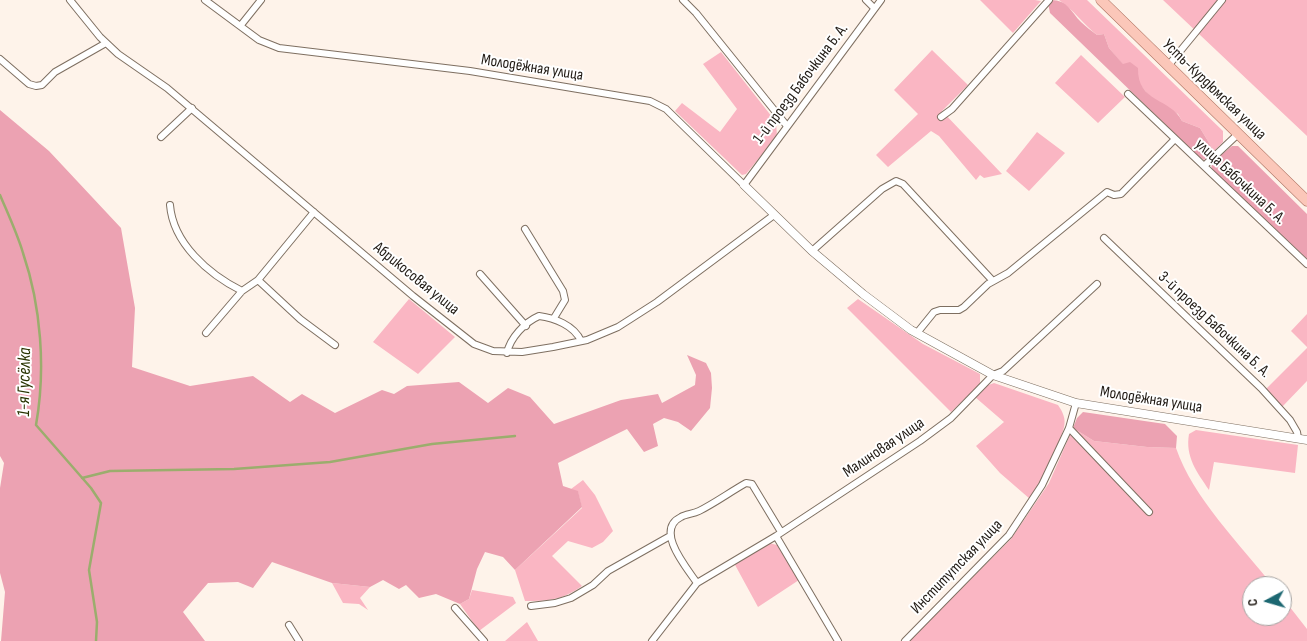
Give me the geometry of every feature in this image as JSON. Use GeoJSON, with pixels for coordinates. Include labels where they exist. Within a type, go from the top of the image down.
{"type":"FeatureCollection","features":[{"type":"Feature","properties":{"kind":"main road","name":"Усть-Курдюмская улица"},"geometry":{"type":"LineString","coordinates":[[1101,0],[1307,201]]}},
{"type":"Feature","properties":{"kind":"street","name":"Абрикосовая улица"},"geometry":{"type":"LineString","coordinates":[[70,0],[106,43],[118,54],[192,108],[474,344],[507,353],[581,341],[604,334],[626,322],[774,215]]}},
{"type":"Feature","properties":{"kind":"street","name":"Молодёжная улица"},"geometry":{"type":"LineString","coordinates":[[205,0],[259,40],[279,48],[470,71],[650,101],[666,110],[812,251],[863,294],[917,333],[993,376],[1076,402],[1307,440]]}},
{"type":"Feature","properties":{"kind":"street"},"geometry":{"type":"LineString","coordinates":[[241,25],[261,0]]}},
{"type":"Feature","properties":{"kind":"street"},"geometry":{"type":"LineString","coordinates":[[683,0],[696,13],[787,126]]}},
{"type":"Feature","properties":{"kind":"street"},"geometry":{"type":"LineString","coordinates":[[866,0],[874,8]]}},
{"type":"Feature","properties":{"kind":"street","name":"1-й проезд Бабочкина Б. А."},"geometry":{"type":"LineString","coordinates":[[744,185],[881,0]]}},
{"type":"Feature","properties":{"kind":"street"},"geometry":{"type":"LineString","coordinates":[[941,117],[952,109],[1048,0]]}},
{"type":"Feature","properties":{"kind":"street"},"geometry":{"type":"LineString","coordinates":[[1168,66],[1222,0]]}},
{"type":"Feature","properties":{"kind":"street"},"geometry":{"type":"LineString","coordinates":[[0,59],[29,84],[36,86],[42,85],[55,72],[106,43]]}},
{"type":"Feature","properties":{"kind":"street","name":"улица Бабочкина Б. А."},"geometry":{"type":"LineString","coordinates":[[1128,94],[1307,264]]}},
{"type":"Feature","properties":{"kind":"street"},"geometry":{"type":"LineString","coordinates":[[161,137],[192,108]]}},
{"type":"Feature","properties":{"kind":"street"},"geometry":{"type":"LineString","coordinates":[[1204,166],[1238,134]]}},
{"type":"Feature","properties":{"kind":"street","name":"улица Бабочкина Б. А."},"geometry":{"type":"LineString","coordinates":[[992,280],[1008,273],[1107,192],[1114,196],[1121,194],[1175,139]]}},
{"type":"Feature","properties":{"kind":"street"},"geometry":{"type":"LineString","coordinates":[[812,251],[882,189],[896,181],[902,184],[992,280],[959,310],[940,310],[934,312],[917,333]]}},
{"type":"Feature","properties":{"kind":"street"},"geometry":{"type":"LineString","coordinates":[[170,204],[172,222],[203,266],[242,291]]}},
{"type":"Feature","properties":{"kind":"street"},"geometry":{"type":"LineString","coordinates":[[206,333],[242,291],[258,280],[314,212]]}},
{"type":"Feature","properties":{"kind":"street"},"geometry":{"type":"LineString","coordinates":[[525,229],[563,291],[565,300],[554,318]]}},
{"type":"Feature","properties":{"kind":"street","name":"3-й проезд Бабочкина Б. А."},"geometry":{"type":"LineString","coordinates":[[1104,238],[1261,388],[1290,420],[1298,438]]}},
{"type":"Feature","properties":{"kind":"street"},"geometry":{"type":"LineString","coordinates":[[480,274],[526,326]]}},
{"type":"Feature","properties":{"kind":"street"},"geometry":{"type":"LineString","coordinates":[[258,280],[300,319],[335,345]]}},
{"type":"Feature","properties":{"kind":"street"},"geometry":{"type":"LineString","coordinates":[[993,376],[1003,371],[1097,284]]}},
{"type":"Feature","properties":{"kind":"street"},"geometry":{"type":"LineString","coordinates":[[507,353],[509,343],[539,316],[554,318],[578,334],[581,341]]}},
{"type":"Feature","properties":{"kind":"street","name":"Малиновая улица"},"geometry":{"type":"LineString","coordinates":[[652,641],[697,583],[778,534],[920,441],[951,418],[993,376]]}},
{"type":"Feature","properties":{"kind":"street","name":"Институтская улица"},"geometry":{"type":"LineString","coordinates":[[905,641],[1009,535],[1042,485],[1069,428],[1076,402]]}},
{"type":"Feature","properties":{"kind":"street"},"geometry":{"type":"LineString","coordinates":[[1069,428],[1149,512]]}},
{"type":"Feature","properties":{"kind":"street"},"geometry":{"type":"LineString","coordinates":[[697,583],[672,544],[670,536],[673,523],[680,517],[698,512],[746,483],[752,484],[838,641]]}},
{"type":"Feature","properties":{"kind":"street"},"geometry":{"type":"LineString","coordinates":[[531,606],[555,603],[571,598],[593,585],[608,570],[670,536]]}},
{"type":"Feature","properties":{"kind":"street"},"geometry":{"type":"LineString","coordinates":[[455,608],[484,641]]}},
{"type":"Feature","properties":{"kind":"street"},"geometry":{"type":"LineString","coordinates":[[289,625],[299,641]]}},
{"type":"Feature","properties":{"kind":"shaded area"},"geometry":{"type":"Polygon","coordinates":[[[980,0],[1035,0],[1041,1],[1013,33],[980,0]]]}},
{"type":"Feature","properties":{"kind":"shaded area"},"geometry":{"type":"Polygon","coordinates":[[[1051,0],[1061,2],[1069,7],[1081,22],[1097,35],[1104,34],[1109,48],[1123,64],[1130,62],[1138,68],[1139,79],[1143,88],[1170,108],[1182,121],[1200,128],[1214,151],[1204,160],[1199,157],[1050,13],[1048,3],[1051,0]]]}},
{"type":"Feature","properties":{"kind":"shaded area"},"geometry":{"type":"Polygon","coordinates":[[[1059,0],[1087,0],[1223,131],[1223,142],[1214,151],[1200,128],[1182,121],[1178,114],[1152,99],[1109,48],[1104,34],[1097,35],[1059,0]]]}},
{"type":"Feature","properties":{"kind":"shaded area"},"geometry":{"type":"Polygon","coordinates":[[[1163,0],[1307,0],[1307,136],[1163,0]]]}},
{"type":"Feature","properties":{"kind":"shaded area"},"geometry":{"type":"Polygon","coordinates":[[[932,50],[968,85],[942,111],[1002,174],[984,178],[980,175],[976,180],[939,136],[931,131],[888,167],[876,155],[918,114],[894,90],[932,50]]]}},
{"type":"Feature","properties":{"kind":"shaded area"},"geometry":{"type":"Polygon","coordinates":[[[721,52],[776,122],[777,136],[746,174],[742,175],[675,111],[682,103],[720,132],[737,109],[703,64],[721,52]]]}},
{"type":"Feature","properties":{"kind":"shaded area"},"geometry":{"type":"Polygon","coordinates":[[[1081,55],[1125,97],[1098,123],[1055,83],[1081,55]]]}},
{"type":"Feature","properties":{"kind":"shaded area"},"geometry":{"type":"Polygon","coordinates":[[[0,110],[49,151],[121,228],[135,308],[132,367],[190,386],[253,376],[290,402],[302,394],[335,413],[382,390],[394,394],[407,386],[459,382],[488,403],[508,388],[530,397],[554,424],[621,400],[658,394],[662,403],[695,385],[696,375],[687,355],[706,363],[711,373],[710,408],[691,431],[678,422],[664,418],[653,424],[658,446],[644,452],[627,429],[558,463],[563,486],[578,491],[582,507],[515,570],[503,557],[485,552],[477,569],[469,599],[460,604],[436,594],[419,598],[406,585],[399,589],[383,580],[370,587],[332,583],[272,562],[253,588],[238,582],[208,583],[183,612],[205,641],[1,641],[5,592],[0,573],[0,488],[4,463],[0,456],[0,110]]]}},
{"type":"Feature","properties":{"kind":"shaded area"},"geometry":{"type":"Polygon","coordinates":[[[1037,132],[1065,153],[1029,191],[1006,171],[1037,132]]]}},
{"type":"Feature","properties":{"kind":"shaded area"},"geometry":{"type":"Polygon","coordinates":[[[1232,146],[1238,146],[1307,214],[1307,259],[1212,170],[1211,163],[1232,146]]]}},
{"type":"Feature","properties":{"kind":"shaded area"},"geometry":{"type":"Polygon","coordinates":[[[409,299],[455,337],[418,374],[373,342],[409,299]]]}},
{"type":"Feature","properties":{"kind":"shaded area"},"geometry":{"type":"Polygon","coordinates":[[[858,299],[923,344],[980,374],[980,384],[951,412],[847,308],[858,299]]]}},
{"type":"Feature","properties":{"kind":"shaded area"},"geometry":{"type":"Polygon","coordinates":[[[1307,314],[1307,347],[1291,331],[1307,314]]]}},
{"type":"Feature","properties":{"kind":"shaded area"},"geometry":{"type":"Polygon","coordinates":[[[1307,348],[1307,381],[1282,407],[1266,389],[1307,348]]]}},
{"type":"Feature","properties":{"kind":"shaded area"},"geometry":{"type":"Polygon","coordinates":[[[994,383],[1058,405],[1064,416],[1064,427],[1058,444],[1030,499],[1000,473],[976,446],[1004,422],[975,397],[986,386],[994,383]]]}},
{"type":"Feature","properties":{"kind":"shaded area"},"geometry":{"type":"Polygon","coordinates":[[[1083,412],[1165,424],[1177,436],[1176,448],[1094,441],[1073,428],[1077,418],[1083,412]]]}},
{"type":"Feature","properties":{"kind":"shaded area"},"geometry":{"type":"Polygon","coordinates":[[[1073,428],[1094,441],[1176,448],[1184,467],[1205,503],[1265,576],[1242,576],[1242,626],[1292,626],[1292,610],[1307,629],[1307,641],[909,641],[1011,539],[1049,483],[1073,428]]]}},
{"type":"Feature","properties":{"kind":"shaded area"},"geometry":{"type":"Polygon","coordinates":[[[1196,430],[1298,445],[1295,473],[1214,462],[1209,490],[1190,457],[1189,434],[1196,430]]]}},
{"type":"Feature","properties":{"kind":"shaded area"},"geometry":{"type":"Polygon","coordinates":[[[583,480],[595,495],[613,531],[603,542],[592,548],[568,541],[552,556],[582,586],[555,599],[525,601],[515,570],[582,508],[578,492],[571,489],[583,480]]]}},
{"type":"Feature","properties":{"kind":"shaded area"},"geometry":{"type":"Polygon","coordinates":[[[769,543],[777,545],[799,580],[758,607],[734,563],[769,543]]]}},
{"type":"Feature","properties":{"kind":"shaded area"},"geometry":{"type":"Polygon","coordinates":[[[332,583],[370,587],[360,598],[368,610],[359,604],[343,603],[332,583]]]}},
{"type":"Feature","properties":{"kind":"shaded area"},"geometry":{"type":"Polygon","coordinates":[[[472,590],[513,597],[516,603],[479,631],[460,604],[469,599],[472,590]]]}},
{"type":"Feature","properties":{"kind":"shaded area"},"geometry":{"type":"Polygon","coordinates":[[[527,622],[538,641],[505,641],[527,622]]]}},
{"type":"Feature","properties":{"kind":"waterway","name":"1-я Гусёлка"},"geometry":{"type":"LineString","coordinates":[[0,195],[23,253],[38,316],[41,382],[36,425],[91,488],[101,503],[89,570],[97,622],[96,641]]}},
{"type":"Feature","properties":{"kind":"waterway"},"geometry":{"type":"LineString","coordinates":[[82,478],[110,471],[234,469],[330,462],[432,444],[515,436]]}}]}
